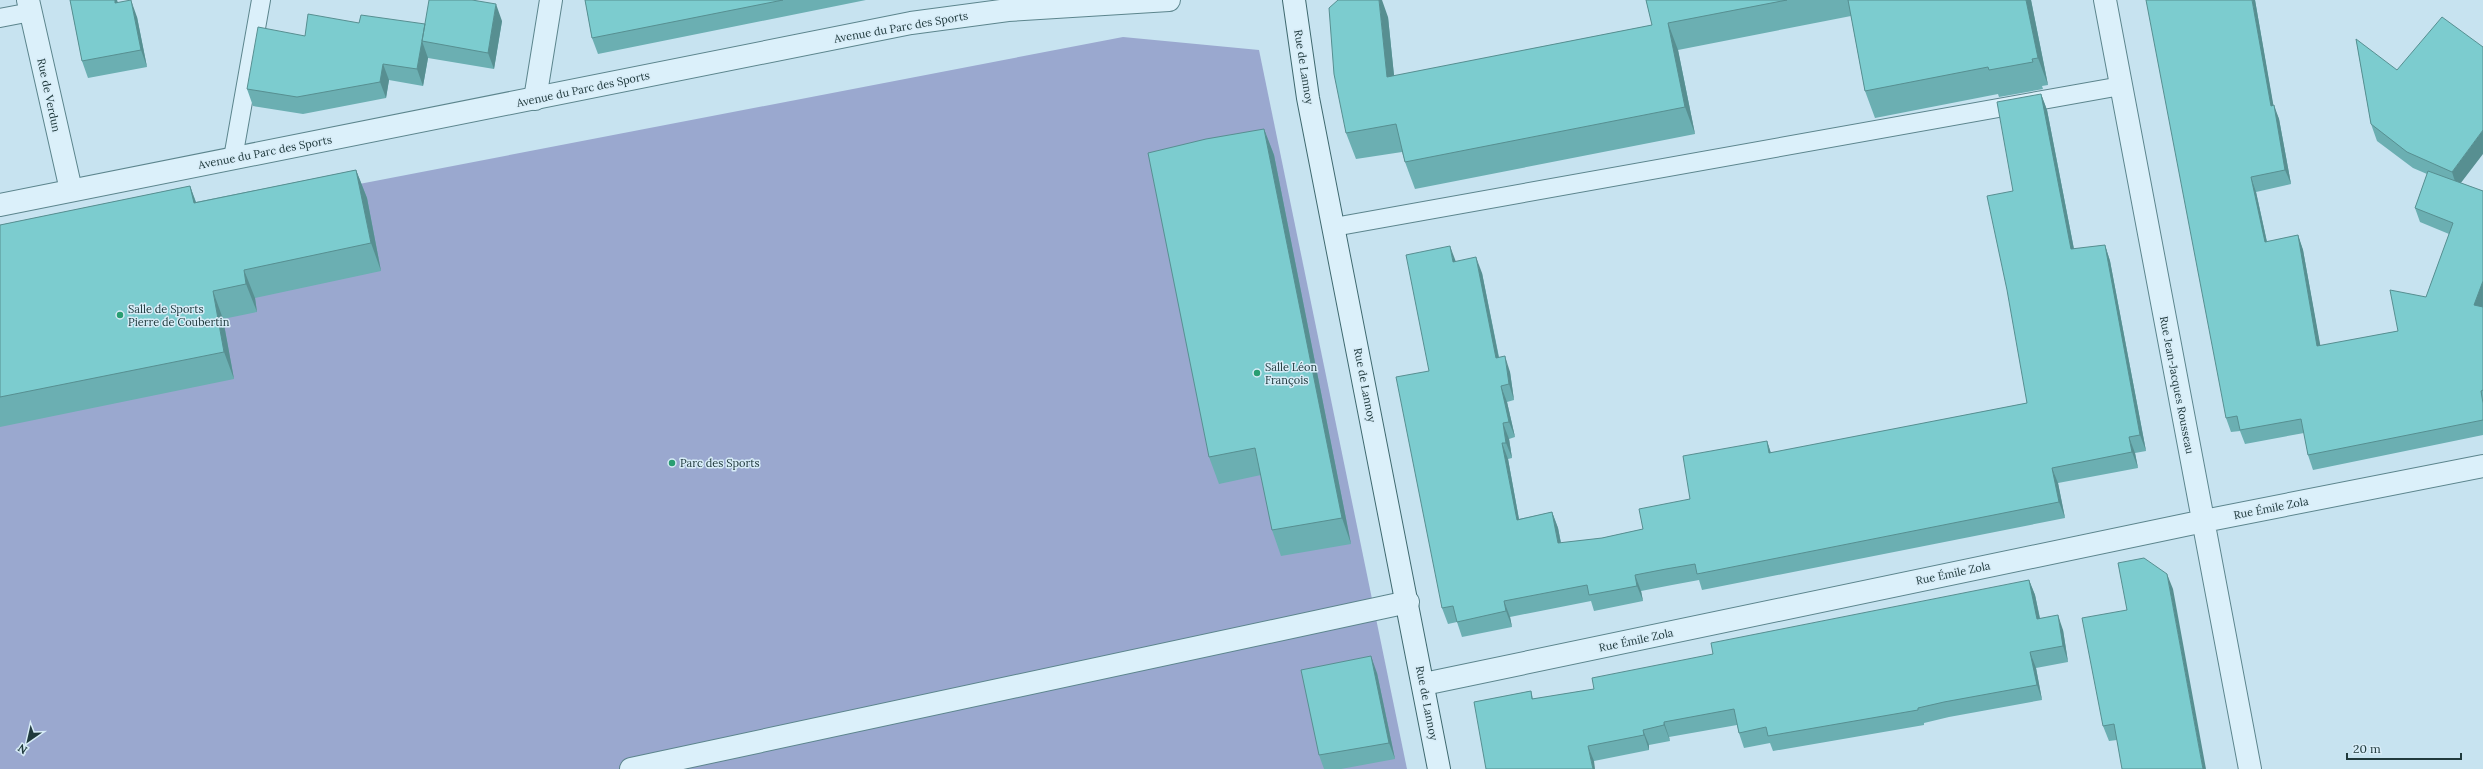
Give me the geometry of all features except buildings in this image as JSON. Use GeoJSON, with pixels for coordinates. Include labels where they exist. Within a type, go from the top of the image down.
{"type":"FeatureCollection","features":[{"type":"Feature","properties":{"kind":"street"},"geometry":{"type":"LineString","coordinates":[[534,99],[551,0]]}},
{"type":"Feature","properties":{"kind":"street","name":"Avenue du Parc des Sports"},"geometry":{"type":"LineString","coordinates":[[0,205],[911,23],[1008,10],[1170,0]]}},
{"type":"Feature","properties":{"kind":"street","name":"Rue de Lannoy"},"geometry":{"type":"LineString","coordinates":[[1294,0],[1308,98],[1408,602],[1439,769]]}},
{"type":"Feature","properties":{"kind":"street","name":"Rue Jean-Jacques Rousseau"},"geometry":{"type":"LineString","coordinates":[[2105,0],[2250,769]]}},
{"type":"Feature","properties":{"kind":"street","name":"Rue de Verdun"},"geometry":{"type":"LineString","coordinates":[[30,6],[71,190]]}},
{"type":"Feature","properties":{"kind":"street","name":"Rue Émile Zola"},"geometry":{"type":"LineString","coordinates":[[1424,684],[2204,521],[2483,466]]}},
{"type":"Feature","properties":{"kind":"street"},"geometry":{"type":"LineString","coordinates":[[631,769],[1408,602]]}},
{"type":"Feature","properties":{"kind":"lane"},"geometry":{"type":"LineString","coordinates":[[233,158],[261,0]]}},
{"type":"Feature","properties":{"kind":"lane"},"geometry":{"type":"LineString","coordinates":[[0,18],[30,6]]}},
{"type":"Feature","properties":{"kind":"lane"},"geometry":{"type":"LineString","coordinates":[[1334,227],[2121,86]]}},
{"type":"Feature","properties":{"kind":"shaded area","name":"Parc des Sports"},"geometry":{"type":"Polygon","coordinates":[[[1123,37],[1259,50],[1407,769],[0,769],[0,253],[1123,37]]]}},
{"type":"Feature","properties":{"kind":"place","name":"Salle de Sports Pierre de Coubertin"},"geometry":{"type":"Point","coordinates":[120,315]}},
{"type":"Feature","properties":{"kind":"place","name":"Salle Léon François"},"geometry":{"type":"Point","coordinates":[1257,373]}},
{"type":"Feature","properties":{"kind":"place","name":"Parc des Sports"},"geometry":{"type":"Point","coordinates":[672,463]}}]}
